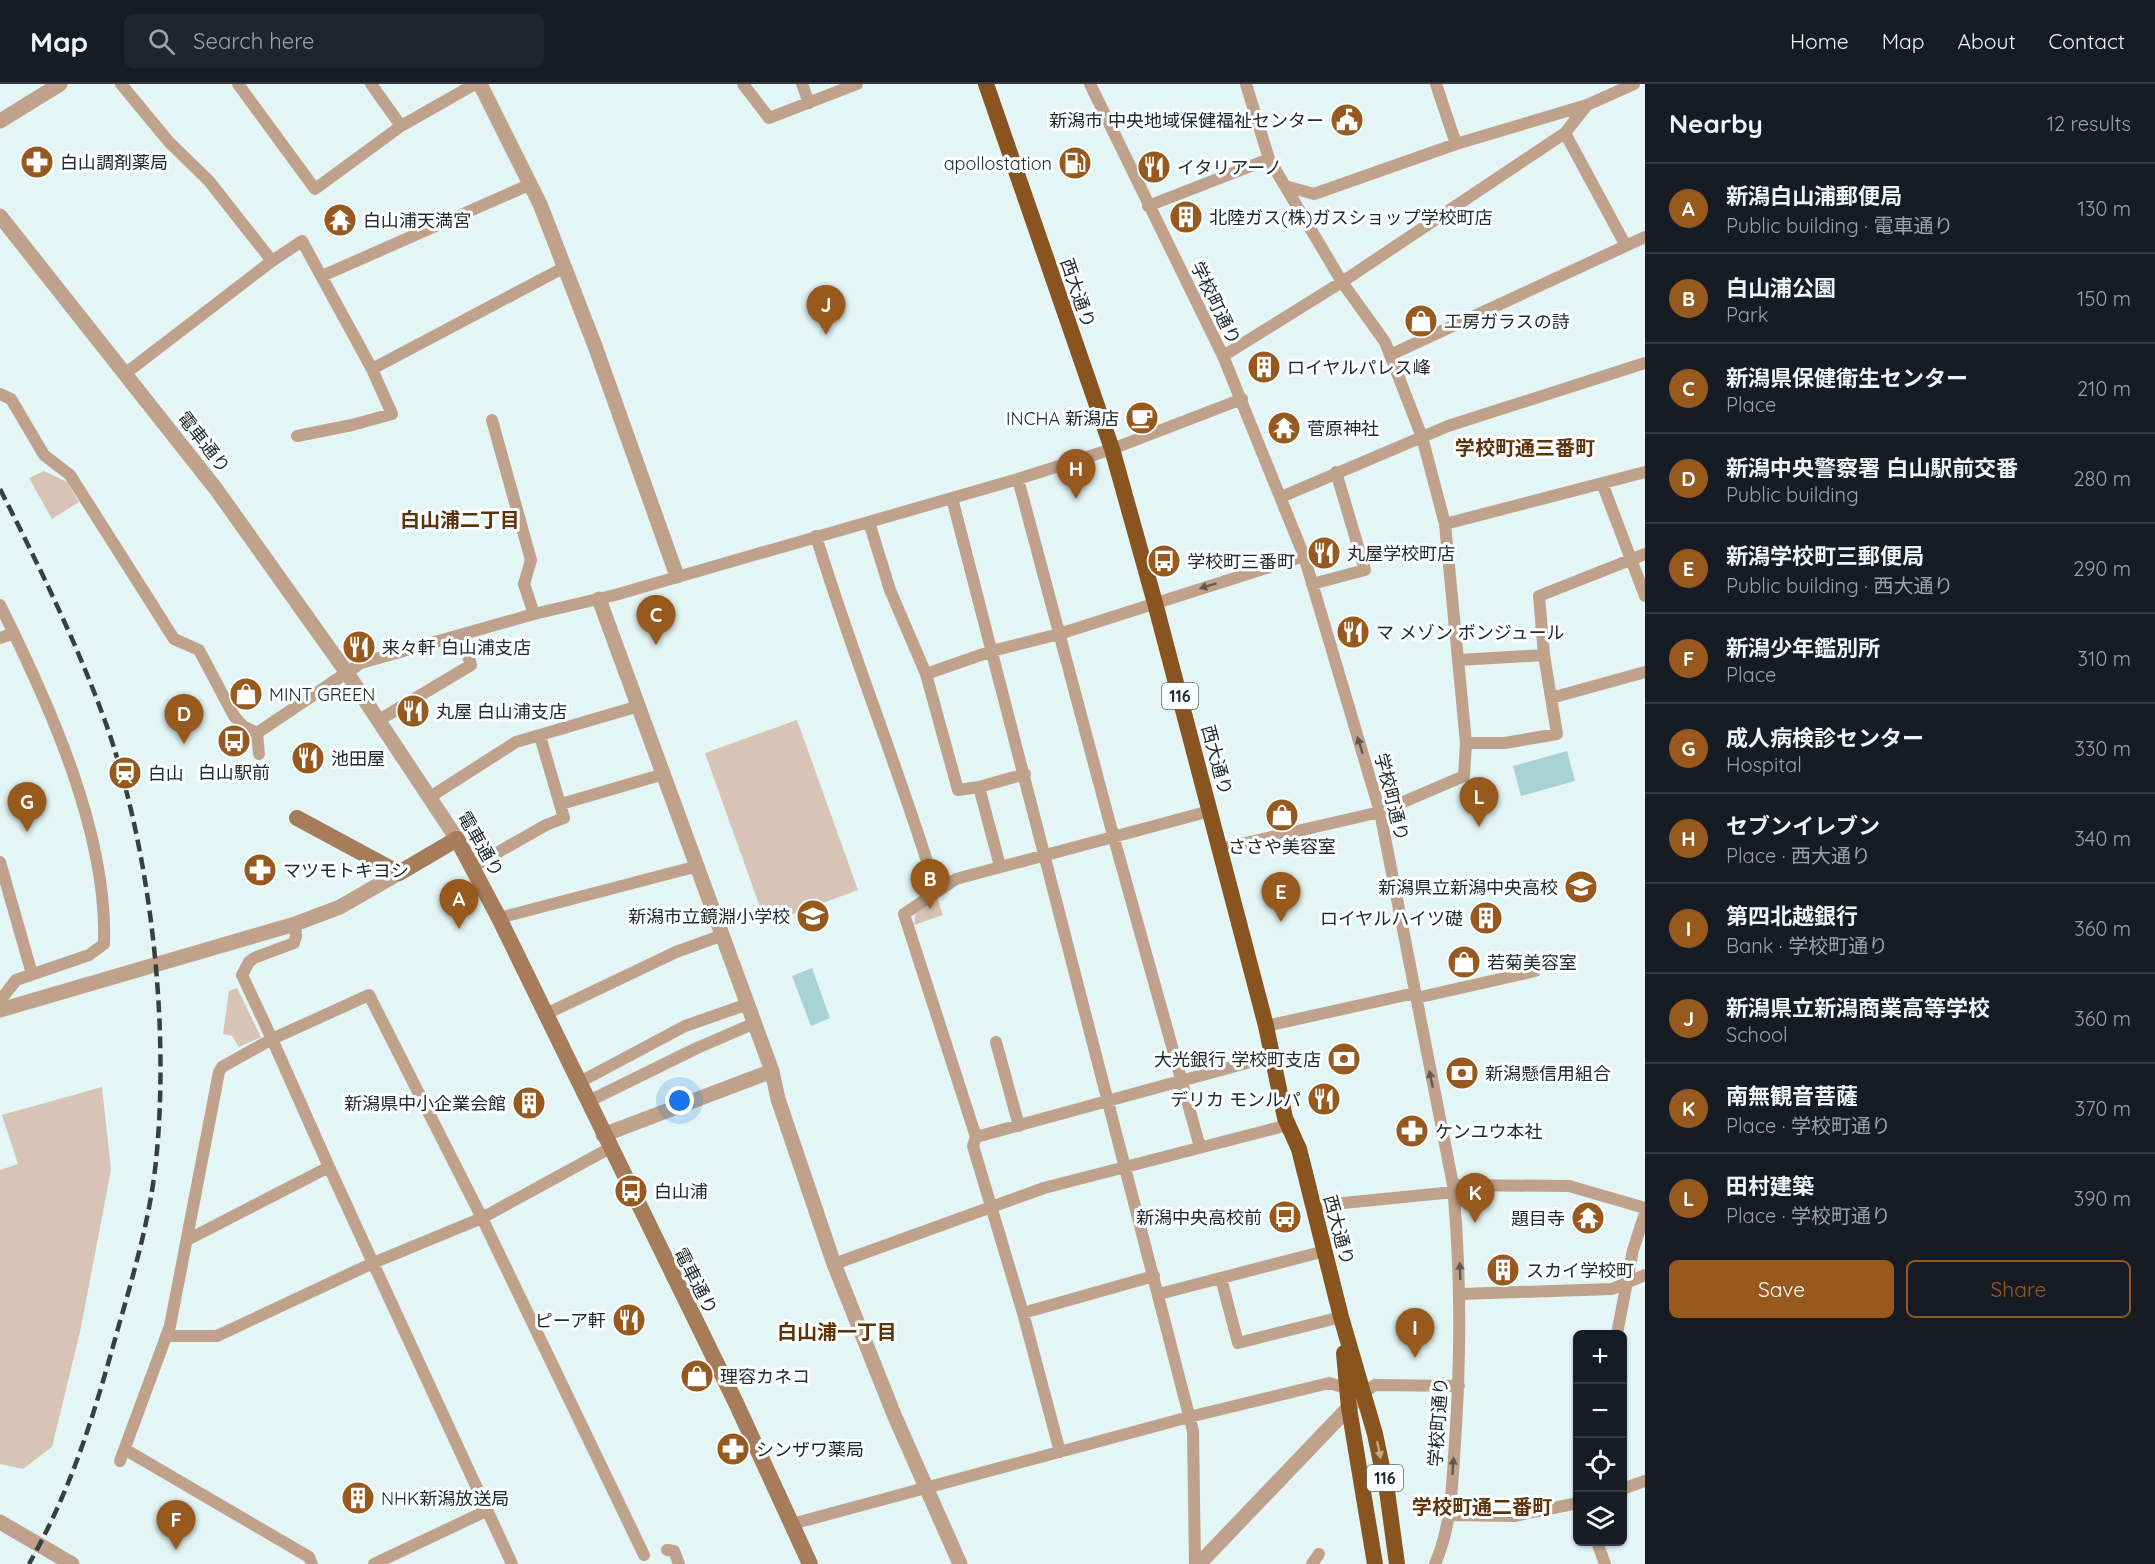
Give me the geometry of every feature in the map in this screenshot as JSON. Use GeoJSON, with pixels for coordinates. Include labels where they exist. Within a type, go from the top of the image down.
{"type":"FeatureCollection","features":[{"type":"Feature","properties":{"kind":"highway","name":"西大通り"},"geometry":{"type":"LineString","coordinates":[[986,84],[1112,449],[1220,849],[1266,1026],[1288,1125],[1299,1149],[1341,1317],[1380,1456],[1399,1561]]}},
{"type":"Feature","properties":{"kind":"highway","name":"西大通り"},"geometry":{"type":"LineString","coordinates":[[1341,1317],[1346,1388],[1371,1525],[1375,1564]]}},
{"type":"Feature","properties":{"kind":"main road"},"geometry":{"type":"LineString","coordinates":[[297,818],[399,873],[457,838]]}},
{"type":"Feature","properties":{"kind":"main road","name":"電車通り"},"geometry":{"type":"LineString","coordinates":[[457,838],[546,1014],[810,1564]]}},
{"type":"Feature","properties":{"kind":"street"},"geometry":{"type":"LineString","coordinates":[[0,121],[60,84]]}},
{"type":"Feature","properties":{"kind":"street"},"geometry":{"type":"LineString","coordinates":[[121,84],[169,142],[210,181],[272,261]]}},
{"type":"Feature","properties":{"kind":"street"},"geometry":{"type":"LineString","coordinates":[[238,84],[315,189],[401,126],[475,84]]}},
{"type":"Feature","properties":{"kind":"street"},"geometry":{"type":"LineString","coordinates":[[371,84],[401,126]]}},
{"type":"Feature","properties":{"kind":"street"},"geometry":{"type":"LineString","coordinates":[[480,84],[531,184],[565,267],[677,576]]}},
{"type":"Feature","properties":{"kind":"street"},"geometry":{"type":"LineString","coordinates":[[743,84],[769,118],[856,84]]}},
{"type":"Feature","properties":{"kind":"street"},"geometry":{"type":"LineString","coordinates":[[802,84],[809,103]]}},
{"type":"Feature","properties":{"kind":"street","name":"学校町通り"},"geometry":{"type":"LineString","coordinates":[[1090,84],[1242,399],[1304,556],[1380,812],[1454,1188],[1461,1294],[1459,1386],[1450,1515],[1435,1564]]}},
{"type":"Feature","properties":{"kind":"street"},"geometry":{"type":"LineString","coordinates":[[1220,849],[1380,812],[1464,776],[1466,743],[1445,524],[1422,436],[1385,342],[1342,282],[1269,159],[1246,84]]}},
{"type":"Feature","properties":{"kind":"street"},"geometry":{"type":"LineString","coordinates":[[1436,84],[1456,144]]}},
{"type":"Feature","properties":{"kind":"street"},"geometry":{"type":"LineString","coordinates":[[1285,186],[1314,194],[1456,144],[1587,105],[1634,84]]}},
{"type":"Feature","properties":{"kind":"street"},"geometry":{"type":"LineString","coordinates":[[1223,356],[1342,282],[1565,133],[1587,105]]}},
{"type":"Feature","properties":{"kind":"street"},"geometry":{"type":"LineString","coordinates":[[1565,133],[1626,246]]}},
{"type":"Feature","properties":{"kind":"street"},"geometry":{"type":"LineString","coordinates":[[1148,206],[1269,159]]}},
{"type":"Feature","properties":{"kind":"street"},"geometry":{"type":"LineString","coordinates":[[322,276],[531,184]]}},
{"type":"Feature","properties":{"kind":"street","name":"電車通り"},"geometry":{"type":"LineString","coordinates":[[0,216],[216,489],[347,673],[457,838]]}},
{"type":"Feature","properties":{"kind":"street"},"geometry":{"type":"LineString","coordinates":[[1390,355],[1645,237]]}},
{"type":"Feature","properties":{"kind":"street"},"geometry":{"type":"LineString","coordinates":[[126,373],[272,261],[302,242],[372,369],[392,414],[297,436]]}},
{"type":"Feature","properties":{"kind":"street"},"geometry":{"type":"LineString","coordinates":[[372,369],[565,267]]}},
{"type":"Feature","properties":{"kind":"street"},"geometry":{"type":"LineString","coordinates":[[1281,497],[1422,436],[1645,363]]}},
{"type":"Feature","properties":{"kind":"street"},"geometry":{"type":"LineString","coordinates":[[0,394],[10,399],[44,455],[70,475],[174,639],[199,650],[234,716],[243,726],[257,733]]}},
{"type":"Feature","properties":{"kind":"street"},"geometry":{"type":"LineString","coordinates":[[257,733],[361,663],[534,614],[599,599],[1018,479],[1112,449],[1242,399]]}},
{"type":"Feature","properties":{"kind":"street"},"geometry":{"type":"LineString","coordinates":[[492,420],[531,560],[524,584],[534,614]]}},
{"type":"Feature","properties":{"kind":"street"},"geometry":{"type":"LineString","coordinates":[[1312,584],[1365,570],[1336,472]]}},
{"type":"Feature","properties":{"kind":"street"},"geometry":{"type":"LineString","coordinates":[[1445,524],[1645,472]]}},
{"type":"Feature","properties":{"kind":"street"},"geometry":{"type":"LineString","coordinates":[[1018,479],[1113,835],[1200,1147]]}},
{"type":"Feature","properties":{"kind":"street"},"geometry":{"type":"LineString","coordinates":[[1602,483],[1645,596]]}},
{"type":"Feature","properties":{"kind":"street"},"geometry":{"type":"LineString","coordinates":[[952,498],[1108,1103],[1160,1294],[1193,1431],[1197,1564]]}},
{"type":"Feature","properties":{"kind":"street"},"geometry":{"type":"LineString","coordinates":[[869,522],[890,590],[926,674],[958,790],[979,787],[1025,774]]}},
{"type":"Feature","properties":{"kind":"street"},"geometry":{"type":"LineString","coordinates":[[816,536],[837,606],[936,890]]}},
{"type":"Feature","properties":{"kind":"street"},"geometry":{"type":"LineString","coordinates":[[1466,743],[1505,743],[1557,734],[1544,655],[1539,596],[1645,554]]}},
{"type":"Feature","properties":{"kind":"street"},"geometry":{"type":"LineString","coordinates":[[926,674],[992,651],[1059,634],[1304,556]]}},
{"type":"Feature","properties":{"kind":"street"},"geometry":{"type":"LineString","coordinates":[[599,599],[772,1071],[778,1098],[834,1264],[926,1488],[960,1564]]}},
{"type":"Feature","properties":{"kind":"street"},"geometry":{"type":"LineString","coordinates":[[0,605],[60,739],[95,849],[105,914],[104,944],[89,955],[16,980],[0,1001]]}},
{"type":"Feature","properties":{"kind":"street"},"geometry":{"type":"LineString","coordinates":[[0,638],[14,633]]}},
{"type":"Feature","properties":{"kind":"street"},"geometry":{"type":"LineString","coordinates":[[379,720],[471,665],[461,635]]}},
{"type":"Feature","properties":{"kind":"street"},"geometry":{"type":"LineString","coordinates":[[1459,660],[1544,655]]}},
{"type":"Feature","properties":{"kind":"street"},"geometry":{"type":"LineString","coordinates":[[1551,698],[1645,672]]}},
{"type":"Feature","properties":{"kind":"street"},"geometry":{"type":"LineString","coordinates":[[430,797],[516,742],[639,706]]}},
{"type":"Feature","properties":{"kind":"street"},"geometry":{"type":"LineString","coordinates":[[257,733],[259,754]]}},
{"type":"Feature","properties":{"kind":"street"},"geometry":{"type":"LineString","coordinates":[[472,867],[546,825],[564,818],[540,736]]}},
{"type":"Feature","properties":{"kind":"street"},"geometry":{"type":"LineString","coordinates":[[561,804],[664,774]]}},
{"type":"Feature","properties":{"kind":"street"},"geometry":{"type":"LineString","coordinates":[[979,787],[1000,866]]}},
{"type":"Feature","properties":{"kind":"street"},"geometry":{"type":"LineString","coordinates":[[1060,1452],[1023,1313],[973,1146],[976,1137],[904,914],[936,890],[956,879],[1113,835],[1210,811]]}},
{"type":"Feature","properties":{"kind":"street"},"geometry":{"type":"LineString","coordinates":[[0,862],[32,974]]}},
{"type":"Feature","properties":{"kind":"street"},"geometry":{"type":"LineString","coordinates":[[499,918],[698,866]]}},
{"type":"Feature","properties":{"kind":"street"},"geometry":{"type":"LineString","coordinates":[[0,1010],[295,924],[340,907],[399,873]]}},
{"type":"Feature","properties":{"kind":"street"},"geometry":{"type":"LineString","coordinates":[[295,924],[294,943],[254,958],[242,975],[512,1564]]}},
{"type":"Feature","properties":{"kind":"street"},"geometry":{"type":"LineString","coordinates":[[546,1014],[676,952],[723,935]]}},
{"type":"Feature","properties":{"kind":"street"},"geometry":{"type":"LineString","coordinates":[[1266,1026],[1534,971]]}},
{"type":"Feature","properties":{"kind":"street"},"geometry":{"type":"LineString","coordinates":[[312,1564],[309,1557],[123,1456],[166,1336],[189,1239],[219,1072],[222,1067],[272,1039],[369,995],[482,1218],[644,1556]]}},
{"type":"Feature","properties":{"kind":"street"},"geometry":{"type":"LineString","coordinates":[[578,1083],[685,1026],[748,1004]]}},
{"type":"Feature","properties":{"kind":"street"},"geometry":{"type":"LineString","coordinates":[[587,1102],[696,1048],[755,1023]]}},
{"type":"Feature","properties":{"kind":"street"},"geometry":{"type":"LineString","coordinates":[[996,1042],[1019,1125]]}},
{"type":"Feature","properties":{"kind":"street"},"geometry":{"type":"LineString","coordinates":[[976,1137],[1108,1103],[1272,1056]]}},
{"type":"Feature","properties":{"kind":"street"},"geometry":{"type":"LineString","coordinates":[[166,1336],[217,1336],[373,1263],[482,1218],[607,1142],[772,1071]]}},
{"type":"Feature","properties":{"kind":"street"},"geometry":{"type":"LineString","coordinates":[[834,1264],[991,1205],[1044,1188],[1288,1125]]}},
{"type":"Feature","properties":{"kind":"street"},"geometry":{"type":"LineString","coordinates":[[189,1239],[329,1167]]}},
{"type":"Feature","properties":{"kind":"street"},"geometry":{"type":"LineString","coordinates":[[1313,1206],[1454,1188],[1569,1186],[1645,1208]]}},
{"type":"Feature","properties":{"kind":"street"},"geometry":{"type":"LineString","coordinates":[[1618,1330],[1633,1250],[1645,1213]]}},
{"type":"Feature","properties":{"kind":"street"},"geometry":{"type":"LineString","coordinates":[[1160,1294],[1325,1251]]}},
{"type":"Feature","properties":{"kind":"street"},"geometry":{"type":"LineString","coordinates":[[1461,1294],[1612,1289],[1645,1275]]}},
{"type":"Feature","properties":{"kind":"street"},"geometry":{"type":"LineString","coordinates":[[1023,1313],[1154,1276]]}},
{"type":"Feature","properties":{"kind":"street"},"geometry":{"type":"LineString","coordinates":[[1221,1278],[1238,1343],[1341,1317]]}},
{"type":"Feature","properties":{"kind":"street"},"geometry":{"type":"LineString","coordinates":[[792,1524],[1189,1417],[1329,1383],[1363,1394]]}},
{"type":"Feature","properties":{"kind":"street"},"geometry":{"type":"LineString","coordinates":[[1197,1564],[1349,1408],[1375,1385],[1459,1386]]}},
{"type":"Feature","properties":{"kind":"street"},"geometry":{"type":"LineString","coordinates":[[1627,1488],[1645,1481]]}},
{"type":"Feature","properties":{"kind":"street"},"geometry":{"type":"LineString","coordinates":[[1450,1515],[1514,1516],[1573,1504]]}},
{"type":"Feature","properties":{"kind":"street"},"geometry":{"type":"LineString","coordinates":[[374,1564],[486,1511]]}},
{"type":"Feature","properties":{"kind":"street"},"geometry":{"type":"LineString","coordinates":[[0,1522],[72,1564]]}},
{"type":"Feature","properties":{"kind":"street"},"geometry":{"type":"LineString","coordinates":[[1598,1546],[1605,1564]]}},
{"type":"Feature","properties":{"kind":"street"},"geometry":{"type":"LineString","coordinates":[[667,1550],[674,1551],[679,1564]]}},
{"type":"Feature","properties":{"kind":"shaded area"},"geometry":{"type":"Polygon","coordinates":[[[44,471],[67,482],[79,502],[52,519],[29,478],[44,471]]]}},
{"type":"Feature","properties":{"kind":"shaded area"},"geometry":{"type":"Polygon","coordinates":[[[797,720],[858,890],[766,924],[705,753],[797,720]]]}},
{"type":"Feature","properties":{"kind":"shaded area"},"geometry":{"type":"Polygon","coordinates":[[[937,897],[943,915],[914,925],[916,912],[937,897]]]}},
{"type":"Feature","properties":{"kind":"shaded area"},"geometry":{"type":"Polygon","coordinates":[[[237,988],[261,1037],[239,1047],[232,1036],[223,1034],[229,991],[237,988]]]}},
{"type":"Feature","properties":{"kind":"shaded area"},"geometry":{"type":"Polygon","coordinates":[[[102,1087],[111,1170],[80,1332],[52,1447],[23,1469],[0,1464],[0,1170],[18,1164],[2,1115],[102,1087]]]}},
{"type":"Feature","properties":{"kind":"water"},"geometry":{"type":"Polygon","coordinates":[[[1567,751],[1575,781],[1521,796],[1513,766],[1567,751]]]}},
{"type":"Feature","properties":{"kind":"water"},"geometry":{"type":"Polygon","coordinates":[[[812,968],[830,1018],[811,1026],[792,976],[812,968]]]}},
{"type":"Feature","properties":{"kind":"railway"},"geometry":{"type":"LineString","coordinates":[[0,489],[82,662],[121,771],[145,881],[153,938],[160,1053],[160,1109],[156,1161],[150,1204],[135,1269],[100,1393],[70,1479],[29,1564]]}},
{"type":"Feature","properties":{"kind":"place","name":"新潟市 中央地域保健福祉センター"},"geometry":{"type":"Point","coordinates":[1347,120]}},
{"type":"Feature","properties":{"kind":"place","name":"白山調剤薬局"},"geometry":{"type":"Point","coordinates":[37,162]}},
{"type":"Feature","properties":{"kind":"place","name":"apollostation"},"geometry":{"type":"Point","coordinates":[1075,163]}},
{"type":"Feature","properties":{"kind":"place","name":"イタリアーノ"},"geometry":{"type":"Point","coordinates":[1154,167]}},
{"type":"Feature","properties":{"kind":"place","name":"北陸ガス(株)ガスショップ学校町店"},"geometry":{"type":"Point","coordinates":[1186,217]}},
{"type":"Feature","properties":{"kind":"place","name":"白山浦天満宮"},"geometry":{"type":"Point","coordinates":[340,220]}},
{"type":"Feature","properties":{"kind":"place","name":"工房ガラスの詩"},"geometry":{"type":"Point","coordinates":[1421,321]}},
{"type":"Feature","properties":{"kind":"place","name":"新潟県立新潟商業高等学校"},"geometry":{"type":"Point","coordinates":[826,335]}},
{"type":"Feature","properties":{"kind":"place","name":"ロイヤルパレス峰"},"geometry":{"type":"Point","coordinates":[1264,367]}},
{"type":"Feature","properties":{"kind":"place","name":"INCHA 新潟店"},"geometry":{"type":"Point","coordinates":[1142,418]}},
{"type":"Feature","properties":{"kind":"place","name":"菅原神社"},"geometry":{"type":"Point","coordinates":[1284,428]}},
{"type":"Feature","properties":{"kind":"place","name":"セブンイレブン"},"geometry":{"type":"Point","coordinates":[1076,499]}},
{"type":"Feature","properties":{"kind":"place","name":"丸屋学校町店"},"geometry":{"type":"Point","coordinates":[1324,553]}},
{"type":"Feature","properties":{"kind":"place","name":"学校町三番町"},"geometry":{"type":"Point","coordinates":[1164,561]}},
{"type":"Feature","properties":{"kind":"place","name":"マ メゾン ボンジュール"},"geometry":{"type":"Point","coordinates":[1353,632]}},
{"type":"Feature","properties":{"kind":"place","name":"新潟県保健衛生センター"},"geometry":{"type":"Point","coordinates":[656,645]}},
{"type":"Feature","properties":{"kind":"place","name":"来々軒 白山浦支店"},"geometry":{"type":"Point","coordinates":[359,647]}},
{"type":"Feature","properties":{"kind":"place","name":"MINT GREEN"},"geometry":{"type":"Point","coordinates":[246,694]}},
{"type":"Feature","properties":{"kind":"place","name":"丸屋 白山浦支店"},"geometry":{"type":"Point","coordinates":[413,711]}},
{"type":"Feature","properties":{"kind":"place","name":"白山駅前"},"geometry":{"type":"Point","coordinates":[234,741]}},
{"type":"Feature","properties":{"kind":"place","name":"新潟中央警察署 白山駅前交番"},"geometry":{"type":"Point","coordinates":[184,744]}},
{"type":"Feature","properties":{"kind":"place","name":"池田屋"},"geometry":{"type":"Point","coordinates":[308,758]}},
{"type":"Feature","properties":{"kind":"place","name":"白山"},"geometry":{"type":"Point","coordinates":[125,773]}},
{"type":"Feature","properties":{"kind":"place","name":"ささや美容室"},"geometry":{"type":"Point","coordinates":[1282,815]}},
{"type":"Feature","properties":{"kind":"place","name":"田村建築"},"geometry":{"type":"Point","coordinates":[1479,827]}},
{"type":"Feature","properties":{"kind":"place","name":"成人病検診センター"},"geometry":{"type":"Point","coordinates":[27,832]}},
{"type":"Feature","properties":{"kind":"place","name":"マツモトキヨシ"},"geometry":{"type":"Point","coordinates":[260,870]}},
{"type":"Feature","properties":{"kind":"place","name":"新潟県立新潟中央高校"},"geometry":{"type":"Point","coordinates":[1581,887]}},
{"type":"Feature","properties":{"kind":"place","name":"白山浦公園"},"geometry":{"type":"Point","coordinates":[930,909]}},
{"type":"Feature","properties":{"kind":"place","name":"新潟市立鏡淵小学校"},"geometry":{"type":"Point","coordinates":[813,916]}},
{"type":"Feature","properties":{"kind":"place","name":"ロイヤルハイツ礎"},"geometry":{"type":"Point","coordinates":[1486,918]}},
{"type":"Feature","properties":{"kind":"place","name":"新潟学校町三郵便局"},"geometry":{"type":"Point","coordinates":[1281,922]}},
{"type":"Feature","properties":{"kind":"place","name":"新潟白山浦郵便局"},"geometry":{"type":"Point","coordinates":[459,929]}},
{"type":"Feature","properties":{"kind":"place","name":"若菊美容室"},"geometry":{"type":"Point","coordinates":[1464,962]}},
{"type":"Feature","properties":{"kind":"place","name":"大光銀行 学校町支店"},"geometry":{"type":"Point","coordinates":[1344,1059]}},
{"type":"Feature","properties":{"kind":"place","name":"新潟懸信用組合"},"geometry":{"type":"Point","coordinates":[1462,1073]}},
{"type":"Feature","properties":{"kind":"place","name":"デリカ モンルパ"},"geometry":{"type":"Point","coordinates":[1324,1099]}},
{"type":"Feature","properties":{"kind":"place","name":"新潟県中小企業会館"},"geometry":{"type":"Point","coordinates":[529,1103]}},
{"type":"Feature","properties":{"kind":"place","name":"ケンユウ本社"},"geometry":{"type":"Point","coordinates":[1412,1131]}},
{"type":"Feature","properties":{"kind":"place","name":"白山浦"},"geometry":{"type":"Point","coordinates":[631,1191]}},
{"type":"Feature","properties":{"kind":"place","name":"新潟中央高校前"},"geometry":{"type":"Point","coordinates":[1285,1217]}},
{"type":"Feature","properties":{"kind":"place","name":"題目寺"},"geometry":{"type":"Point","coordinates":[1588,1218]}},
{"type":"Feature","properties":{"kind":"place","name":"南無観音菩薩"},"geometry":{"type":"Point","coordinates":[1475,1223]}},
{"type":"Feature","properties":{"kind":"place","name":"スカイ学校町"},"geometry":{"type":"Point","coordinates":[1503,1270]}},
{"type":"Feature","properties":{"kind":"place","name":"ピーア軒"},"geometry":{"type":"Point","coordinates":[629,1320]}},
{"type":"Feature","properties":{"kind":"place","name":"第四北越銀行"},"geometry":{"type":"Point","coordinates":[1415,1358]}},
{"type":"Feature","properties":{"kind":"place","name":"理容カネコ"},"geometry":{"type":"Point","coordinates":[697,1376]}},
{"type":"Feature","properties":{"kind":"place","name":"シンザワ薬局"},"geometry":{"type":"Point","coordinates":[733,1449]}},
{"type":"Feature","properties":{"kind":"place","name":"NHK新潟放送局"},"geometry":{"type":"Point","coordinates":[358,1498]}},
{"type":"Feature","properties":{"kind":"place","name":"新潟少年鑑別所"},"geometry":{"type":"Point","coordinates":[176,1550]}},
{"type":"Feature","properties":{"kind":"district","name":"学校町通三番町"},"geometry":{"type":"Point","coordinates":[1525,447]}},
{"type":"Feature","properties":{"kind":"district","name":"白山浦二丁目"},"geometry":{"type":"Point","coordinates":[460,519]}},
{"type":"Feature","properties":{"kind":"district","name":"白山浦一丁目"},"geometry":{"type":"Point","coordinates":[837,1331]}},
{"type":"Feature","properties":{"kind":"district","name":"学校町通二番町"},"geometry":{"type":"Point","coordinates":[1482,1506]}}]}
